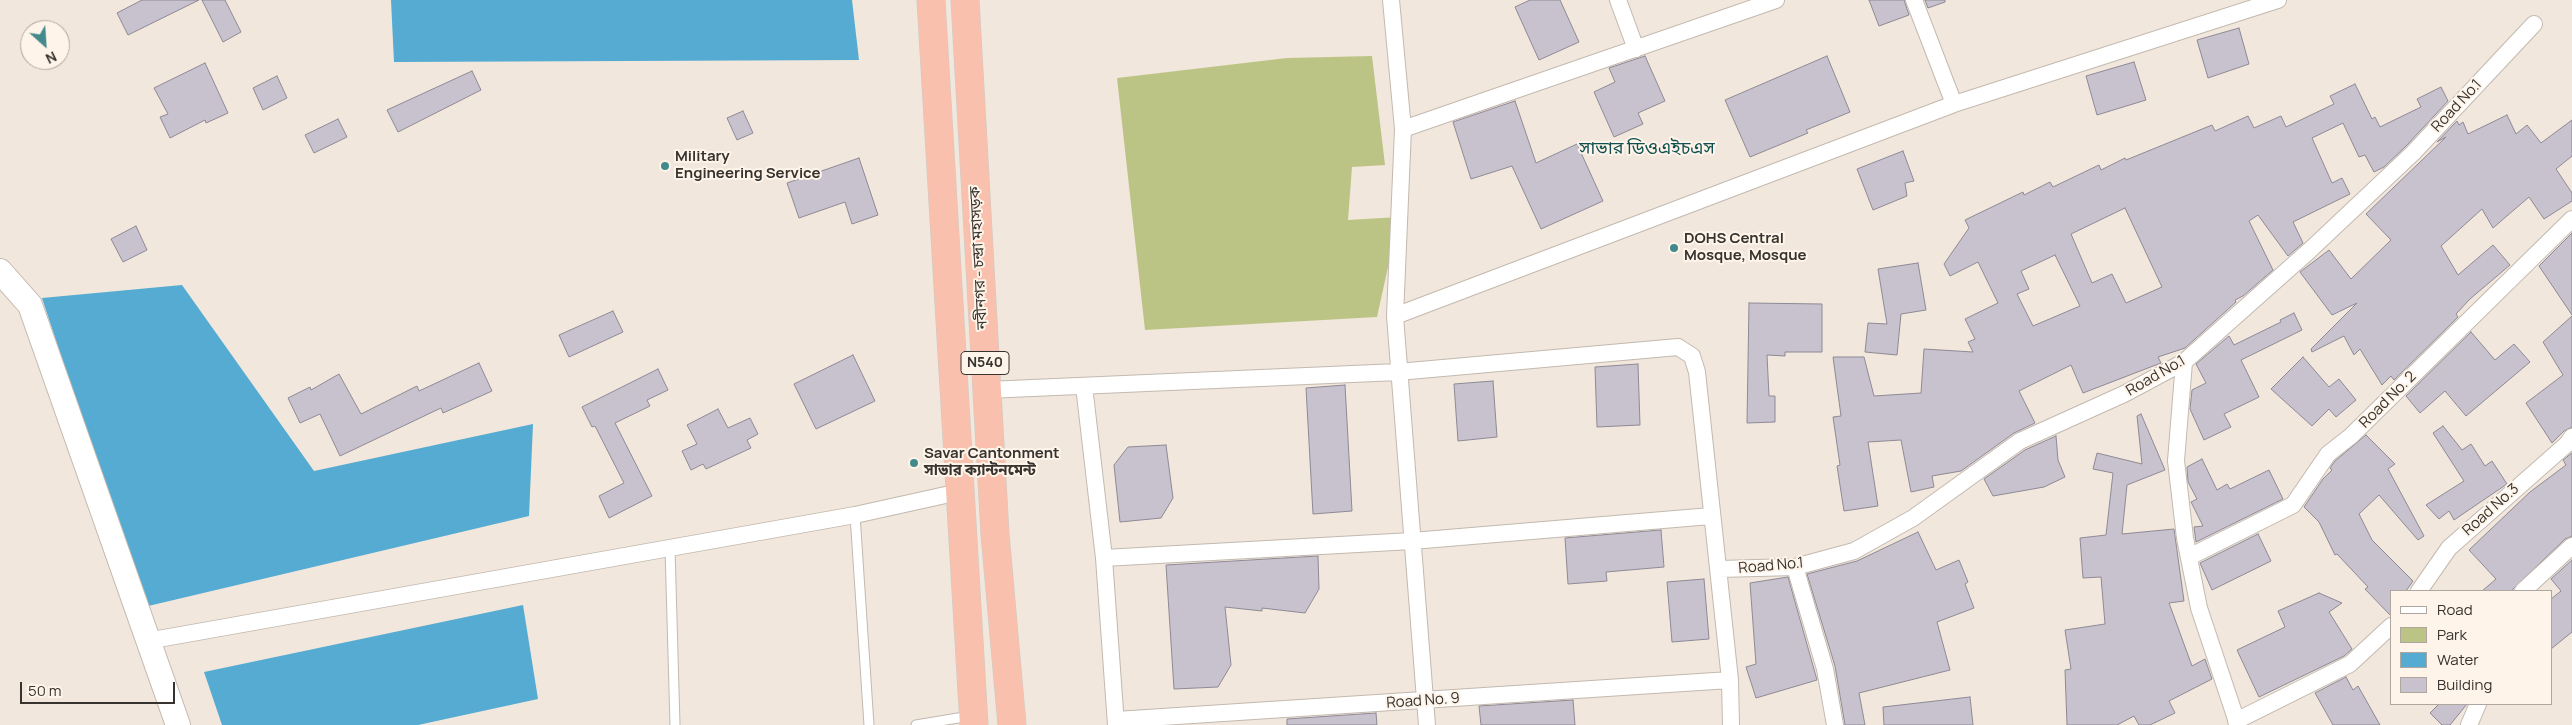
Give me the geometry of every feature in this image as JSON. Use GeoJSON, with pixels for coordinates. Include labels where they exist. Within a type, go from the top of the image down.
{"type":"FeatureCollection","features":[{"type":"Feature","properties":{"kind":"highway","name":"নবীনগর - চন্দ্রা মহাসড়ক"},"geometry":{"type":"LineString","coordinates":[[931,0],[974,720]]}},
{"type":"Feature","properties":{"kind":"highway","name":"নবীনগর - চন্দ্রা মহাসড়ক"},"geometry":{"type":"LineString","coordinates":[[965,0],[995,534],[1012,725]]}},
{"type":"Feature","properties":{"kind":"street"},"geometry":{"type":"LineString","coordinates":[[1391,0],[1403,129],[1395,316],[1427,725]]}},
{"type":"Feature","properties":{"kind":"street"},"geometry":{"type":"LineString","coordinates":[[1618,0],[1636,49]]}},
{"type":"Feature","properties":{"kind":"street"},"geometry":{"type":"LineString","coordinates":[[1403,129],[1776,0]]}},
{"type":"Feature","properties":{"kind":"street"},"geometry":{"type":"LineString","coordinates":[[1914,0],[1954,104]]}},
{"type":"Feature","properties":{"kind":"street"},"geometry":{"type":"LineString","coordinates":[[1395,316],[1954,104],[2278,0]]}},
{"type":"Feature","properties":{"kind":"street","name":"Road No.1"},"geometry":{"type":"LineString","coordinates":[[1719,570],[1795,567],[1854,551],[1913,518],[2020,441],[2124,394],[2184,362],[2310,250],[2413,153],[2534,24]]}},
{"type":"Feature","properties":{"kind":"street","name":"Road No. 2"},"geometry":{"type":"LineString","coordinates":[[2189,557],[2293,505],[2328,454],[2351,436],[2572,219]]}},
{"type":"Feature","properties":{"kind":"street"},"geometry":{"type":"LineString","coordinates":[[0,271],[30,305],[178,725]]}},
{"type":"Feature","properties":{"kind":"street"},"geometry":{"type":"LineString","coordinates":[[987,390],[1398,372],[1678,347],[1692,356],[1697,372],[1730,680],[1731,725]]}},
{"type":"Feature","properties":{"kind":"street"},"geometry":{"type":"LineString","coordinates":[[2184,362],[2176,461],[2189,557],[2199,608],[2237,723],[2350,664],[2390,627]]}},
{"type":"Feature","properties":{"kind":"street"},"geometry":{"type":"LineString","coordinates":[[1084,386],[1104,558],[1116,723]]}},
{"type":"Feature","properties":{"kind":"street","name":"Road No.3"},"geometry":{"type":"LineString","coordinates":[[2420,590],[2449,548],[2567,444],[2572,437]]}},
{"type":"Feature","properties":{"kind":"street"},"geometry":{"type":"LineString","coordinates":[[147,640],[855,515],[959,492]]}},
{"type":"Feature","properties":{"kind":"street"},"geometry":{"type":"LineString","coordinates":[[1104,558],[1412,541],[1711,516]]}},
{"type":"Feature","properties":{"kind":"street"},"geometry":{"type":"LineString","coordinates":[[2524,590],[2572,546]]}},
{"type":"Feature","properties":{"kind":"street"},"geometry":{"type":"LineString","coordinates":[[1795,567],[1825,669],[1835,725]]}},
{"type":"Feature","properties":{"kind":"street","name":"Road No. 9"},"geometry":{"type":"LineString","coordinates":[[1116,723],[1730,680]]}},
{"type":"Feature","properties":{"kind":"street"},"geometry":{"type":"LineString","coordinates":[[2470,725],[2478,705]]}},
{"type":"Feature","properties":{"kind":"lane"},"geometry":{"type":"LineString","coordinates":[[855,515],[869,725]]}},
{"type":"Feature","properties":{"kind":"lane"},"geometry":{"type":"LineString","coordinates":[[670,548],[676,725]]}},
{"type":"Feature","properties":{"kind":"lane"},"geometry":{"type":"LineString","coordinates":[[916,725],[974,720]]}},
{"type":"Feature","properties":{"kind":"green space"},"geometry":{"type":"Polygon","coordinates":[[[1372,56],[1385,165],[1352,167],[1348,220],[1399,217],[1377,317],[1145,330],[1117,78],[1287,58],[1372,56]]]}},
{"type":"Feature","properties":{"kind":"water"},"geometry":{"type":"Polygon","coordinates":[[[391,0],[852,0],[859,60],[394,62],[391,0]]]}},
{"type":"Feature","properties":{"kind":"water"},"geometry":{"type":"Polygon","coordinates":[[[182,285],[314,471],[533,424],[529,516],[144,607],[42,298],[182,285]]]}},
{"type":"Feature","properties":{"kind":"water"},"geometry":{"type":"Polygon","coordinates":[[[523,605],[538,699],[418,725],[222,725],[204,672],[523,605]]]}},
{"type":"Feature","properties":{"kind":"building"},"geometry":{"type":"Polygon","coordinates":[[[142,0],[199,0],[128,35],[117,13],[142,0]]]}},
{"type":"Feature","properties":{"kind":"building"},"geometry":{"type":"Polygon","coordinates":[[[202,0],[225,0],[241,32],[223,42],[202,0]]]}},
{"type":"Feature","properties":{"kind":"building"},"geometry":{"type":"Polygon","coordinates":[[[1530,0],[1560,0],[1579,42],[1539,60],[1515,7],[1530,0]]]}},
{"type":"Feature","properties":{"kind":"building"},"geometry":{"type":"Polygon","coordinates":[[[1869,0],[1904,0],[1909,15],[1879,26],[1869,0]]]}},
{"type":"Feature","properties":{"kind":"building"},"geometry":{"type":"Polygon","coordinates":[[[1925,0],[1945,0],[1945,2],[1928,8],[1925,0]]]}},
{"type":"Feature","properties":{"kind":"building"},"geometry":{"type":"Polygon","coordinates":[[[2239,28],[2249,64],[2208,78],[2197,40],[2239,28]]]}},
{"type":"Feature","properties":{"kind":"building"},"geometry":{"type":"Polygon","coordinates":[[[1645,56],[1665,101],[1638,113],[1643,124],[1614,137],[1594,92],[1615,82],[1609,68],[1645,56]]]}},
{"type":"Feature","properties":{"kind":"building"},"geometry":{"type":"Polygon","coordinates":[[[1827,56],[1850,112],[1806,130],[1808,133],[1750,157],[1725,100],[1827,56]]]}},
{"type":"Feature","properties":{"kind":"building"},"geometry":{"type":"Polygon","coordinates":[[[2134,62],[2146,100],[2097,115],[2086,76],[2134,62]]]}},
{"type":"Feature","properties":{"kind":"building"},"geometry":{"type":"Polygon","coordinates":[[[205,63],[228,113],[206,123],[205,120],[170,138],[160,117],[168,114],[154,88],[205,63]]]}},
{"type":"Feature","properties":{"kind":"building"},"geometry":{"type":"Polygon","coordinates":[[[472,71],[481,90],[398,132],[387,110],[472,71]]]}},
{"type":"Feature","properties":{"kind":"building"},"geometry":{"type":"Polygon","coordinates":[[[277,76],[287,98],[263,110],[253,88],[277,76]]]}},
{"type":"Feature","properties":{"kind":"building"},"geometry":{"type":"Polygon","coordinates":[[[2355,84],[2372,119],[2375,117],[2380,127],[2421,107],[2417,99],[2441,87],[2448,101],[2406,146],[2384,167],[2374,172],[2365,155],[2359,157],[2343,123],[2312,138],[2332,183],[2342,178],[2350,194],[2293,222],[2303,243],[2288,256],[2258,215],[2249,221],[2273,270],[2243,296],[2235,300],[2236,302],[2185,348],[2158,357],[2161,363],[2083,393],[2071,365],[2019,391],[2035,423],[2014,433],[1961,471],[1932,476],[1934,487],[1911,492],[1901,440],[1868,442],[1878,506],[1844,511],[1837,466],[1840,465],[1833,417],[1841,416],[1833,357],[1864,357],[1874,396],[1921,393],[1924,349],[1973,352],[1968,342],[1975,339],[1965,319],[1998,303],[1978,262],[1950,276],[1944,264],[1969,228],[1965,220],[2023,192],[2024,195],[2050,182],[2053,187],[2099,165],[2101,170],[2125,158],[2126,160],[2212,125],[2215,131],[2248,116],[2254,128],[2281,116],[2286,127],[2334,104],[2330,96],[2355,84]],[[2125,208],[2071,234],[2092,283],[2112,274],[2126,303],[2162,287],[2125,208]],[[2055,255],[2021,271],[2029,289],[2017,294],[2033,326],[2080,306],[2055,255]]]}},
{"type":"Feature","properties":{"kind":"building"},"geometry":{"type":"Polygon","coordinates":[[[1515,101],[1536,163],[1577,144],[1603,201],[1541,229],[1512,166],[1471,179],[1453,122],[1515,101]]]}},
{"type":"Feature","properties":{"kind":"building"},"geometry":{"type":"Polygon","coordinates":[[[743,111],[753,133],[737,140],[727,118],[743,111]]]}},
{"type":"Feature","properties":{"kind":"building"},"geometry":{"type":"Polygon","coordinates":[[[2507,115],[2516,134],[2527,125],[2541,143],[2572,120],[2572,156],[2556,169],[2572,193],[2572,201],[2544,219],[2529,197],[2493,228],[2482,209],[2441,246],[2458,275],[2493,245],[2510,265],[2470,299],[2456,314],[2458,317],[2394,380],[2391,376],[2382,385],[2360,349],[2354,355],[2344,336],[2312,352],[2311,349],[2357,303],[2332,315],[2300,272],[2329,250],[2351,279],[2391,240],[2366,214],[2446,137],[2437,142],[2457,121],[2459,125],[2463,122],[2468,134],[2507,115]]]}},
{"type":"Feature","properties":{"kind":"building"},"geometry":{"type":"Polygon","coordinates":[[[338,119],[347,137],[314,153],[305,135],[338,119]]]}},
{"type":"Feature","properties":{"kind":"building"},"geometry":{"type":"Polygon","coordinates":[[[1903,151],[1914,181],[1905,183],[1907,196],[1873,210],[1857,169],[1903,151]]]}},
{"type":"Feature","properties":{"kind":"building"},"geometry":{"type":"Polygon","coordinates":[[[859,158],[878,215],[852,224],[845,202],[799,218],[787,183],[859,158]]]}},
{"type":"Feature","properties":{"kind":"building"},"geometry":{"type":"Polygon","coordinates":[[[136,226],[147,250],[123,262],[111,239],[136,226]]]}},
{"type":"Feature","properties":{"kind":"building"},"geometry":{"type":"Polygon","coordinates":[[[2572,233],[2572,315],[2539,266],[2572,233]]]}},
{"type":"Feature","properties":{"kind":"building"},"geometry":{"type":"Polygon","coordinates":[[[1918,263],[1926,310],[1901,314],[1897,355],[1865,352],[1868,323],[1887,324],[1878,269],[1918,263]]]}},
{"type":"Feature","properties":{"kind":"building"},"geometry":{"type":"Polygon","coordinates":[[[1749,303],[1822,304],[1822,352],[1785,352],[1785,356],[1767,355],[1769,396],[1775,396],[1775,422],[1747,423],[1749,303]]]}},
{"type":"Feature","properties":{"kind":"building"},"geometry":{"type":"Polygon","coordinates":[[[613,311],[623,332],[569,357],[559,335],[613,311]]]}},
{"type":"Feature","properties":{"kind":"building"},"geometry":{"type":"Polygon","coordinates":[[[2294,313],[2302,330],[2241,360],[2259,397],[2224,414],[2231,427],[2204,440],[2190,409],[2192,390],[2206,383],[2196,364],[2229,336],[2234,345],[2281,322],[2280,320],[2294,313]]]}},
{"type":"Feature","properties":{"kind":"building"},"geometry":{"type":"Polygon","coordinates":[[[2572,316],[2572,427],[2564,431],[2552,443],[2526,403],[2563,375],[2543,342],[2572,316]]]}},
{"type":"Feature","properties":{"kind":"building"},"geometry":{"type":"Polygon","coordinates":[[[2471,332],[2495,360],[2514,344],[2530,362],[2466,416],[2445,391],[2420,413],[2406,396],[2471,332]]]}},
{"type":"Feature","properties":{"kind":"building"},"geometry":{"type":"Polygon","coordinates":[[[853,355],[875,401],[816,429],[794,384],[853,355]]]}},
{"type":"Feature","properties":{"kind":"building"},"geometry":{"type":"Polygon","coordinates":[[[2303,357],[2329,387],[2339,379],[2356,400],[2336,417],[2329,409],[2312,426],[2271,389],[2303,357]]]}},
{"type":"Feature","properties":{"kind":"building"},"geometry":{"type":"Polygon","coordinates":[[[479,363],[492,391],[443,413],[441,408],[340,456],[320,414],[300,423],[288,398],[310,387],[311,390],[339,374],[361,414],[417,386],[419,391],[479,363]]]}},
{"type":"Feature","properties":{"kind":"building"},"geometry":{"type":"Polygon","coordinates":[[[1638,364],[1640,425],[1597,427],[1595,367],[1638,364]]]}},
{"type":"Feature","properties":{"kind":"building"},"geometry":{"type":"Polygon","coordinates":[[[658,369],[668,390],[647,400],[650,406],[615,423],[652,496],[609,518],[599,496],[624,483],[595,426],[592,427],[582,407],[658,369]]]}},
{"type":"Feature","properties":{"kind":"building"},"geometry":{"type":"Polygon","coordinates":[[[1493,381],[1497,437],[1458,441],[1454,384],[1493,381]]]}},
{"type":"Feature","properties":{"kind":"building"},"geometry":{"type":"Polygon","coordinates":[[[1345,385],[1352,511],[1313,514],[1306,388],[1345,385]]]}},
{"type":"Feature","properties":{"kind":"building"},"geometry":{"type":"Polygon","coordinates":[[[718,409],[728,428],[750,418],[758,434],[747,440],[751,448],[706,469],[703,464],[691,470],[682,451],[697,444],[687,425],[718,409]]]}},
{"type":"Feature","properties":{"kind":"building"},"geometry":{"type":"Polygon","coordinates":[[[2141,414],[2165,470],[2127,485],[2122,534],[2174,529],[2184,601],[2169,603],[2192,666],[2205,659],[2212,679],[2169,701],[2175,713],[2150,725],[2139,725],[2134,716],[2117,725],[2067,725],[2065,670],[2071,669],[2065,630],[2105,624],[2101,577],[2083,578],[2080,538],[2106,535],[2113,473],[2093,469],[2097,453],[2142,464],[2137,416],[2141,414]]]}},
{"type":"Feature","properties":{"kind":"building"},"geometry":{"type":"Polygon","coordinates":[[[2443,426],[2462,450],[2471,444],[2485,466],[2492,461],[2507,484],[2454,520],[2449,511],[2439,519],[2426,505],[2464,481],[2433,433],[2443,426]]]}},
{"type":"Feature","properties":{"kind":"building"},"geometry":{"type":"Polygon","coordinates":[[[2366,435],[2395,464],[2388,469],[2424,536],[2418,540],[2379,495],[2359,514],[2372,540],[2413,581],[2407,590],[2390,590],[2390,615],[2365,589],[2368,587],[2337,554],[2335,555],[2319,522],[2304,507],[2323,479],[2332,470],[2330,468],[2335,461],[2366,435]]]}},
{"type":"Feature","properties":{"kind":"building"},"geometry":{"type":"Polygon","coordinates":[[[2056,436],[2058,460],[2065,477],[2044,487],[1993,496],[1984,479],[2025,450],[2056,436]]]}},
{"type":"Feature","properties":{"kind":"building"},"geometry":{"type":"Polygon","coordinates":[[[1166,445],[1173,498],[1161,518],[1120,522],[1114,465],[1128,447],[1166,445]]]}},
{"type":"Feature","properties":{"kind":"building"},"geometry":{"type":"Polygon","coordinates":[[[2572,453],[2572,536],[2565,539],[2512,590],[2483,590],[2496,579],[2469,550],[2530,492],[2566,465],[2563,460],[2572,453]]]}},
{"type":"Feature","properties":{"kind":"building"},"geometry":{"type":"Polygon","coordinates":[[[2202,459],[2217,490],[2227,484],[2230,489],[2269,470],[2283,499],[2196,542],[2194,527],[2203,526],[2191,502],[2197,499],[2188,482],[2187,467],[2202,459]]]}},
{"type":"Feature","properties":{"kind":"building"},"geometry":{"type":"Polygon","coordinates":[[[1661,530],[1664,567],[1606,572],[1607,581],[1568,584],[1565,538],[1661,530]]]}},
{"type":"Feature","properties":{"kind":"building"},"geometry":{"type":"Polygon","coordinates":[[[1918,532],[1936,570],[1959,560],[1968,582],[1965,584],[1974,608],[1937,622],[1950,670],[1859,693],[1865,725],[1845,725],[1835,666],[1807,574],[1857,561],[1918,532]]]}},
{"type":"Feature","properties":{"kind":"building"},"geometry":{"type":"Polygon","coordinates":[[[2258,534],[2271,561],[2212,590],[2200,563],[2258,534]]]}},
{"type":"Feature","properties":{"kind":"building"},"geometry":{"type":"Polygon","coordinates":[[[1318,556],[1319,589],[1305,613],[1262,608],[1262,611],[1225,607],[1231,665],[1218,687],[1174,689],[1166,565],[1318,556]]]}},
{"type":"Feature","properties":{"kind":"building"},"geometry":{"type":"Polygon","coordinates":[[[2572,560],[2572,632],[2552,648],[2552,598],[2561,591],[2551,579],[2572,560]]]}},
{"type":"Feature","properties":{"kind":"building"},"geometry":{"type":"Polygon","coordinates":[[[1788,577],[1817,680],[1756,698],[1746,667],[1756,664],[1750,583],[1788,577]]]}},
{"type":"Feature","properties":{"kind":"building"},"geometry":{"type":"Polygon","coordinates":[[[1704,579],[1709,639],[1672,642],[1667,582],[1704,579]]]}},
{"type":"Feature","properties":{"kind":"building"},"geometry":{"type":"Polygon","coordinates":[[[2319,593],[2342,603],[2329,612],[2352,649],[2344,656],[2259,697],[2237,650],[2285,627],[2278,611],[2319,593]]]}},
{"type":"Feature","properties":{"kind":"building"},"geometry":{"type":"Polygon","coordinates":[[[2346,677],[2353,690],[2358,686],[2380,725],[2333,725],[2315,693],[2346,677]]]}},
{"type":"Feature","properties":{"kind":"building"},"geometry":{"type":"Polygon","coordinates":[[[1970,697],[1973,725],[1884,725],[1883,707],[1970,697]]]}},
{"type":"Feature","properties":{"kind":"building"},"geometry":{"type":"Polygon","coordinates":[[[1573,700],[1575,725],[1481,725],[1479,706],[1573,700]]]}},
{"type":"Feature","properties":{"kind":"building"},"geometry":{"type":"Polygon","coordinates":[[[2438,705],[2466,705],[2450,725],[2442,725],[2430,713],[2438,705]]]}},
{"type":"Feature","properties":{"kind":"building"},"geometry":{"type":"Polygon","coordinates":[[[1376,713],[1377,725],[1287,725],[1287,719],[1376,713]]]}},
{"type":"Feature","properties":{"kind":"place","name":"Military Engineering Service"},"geometry":{"type":"Point","coordinates":[665,166]}},
{"type":"Feature","properties":{"kind":"place","name":"DOHS Central Mosque, Mosque"},"geometry":{"type":"Point","coordinates":[1674,248]}},
{"type":"Feature","properties":{"kind":"place","name":"Savar Cantonment সাভার ক্যান্টনমেন্ট"},"geometry":{"type":"Point","coordinates":[914,463]}},
{"type":"Feature","properties":{"kind":"district","name":"সাভার ডিওএইচএস"},"geometry":{"type":"Point","coordinates":[1647,149]}}]}
